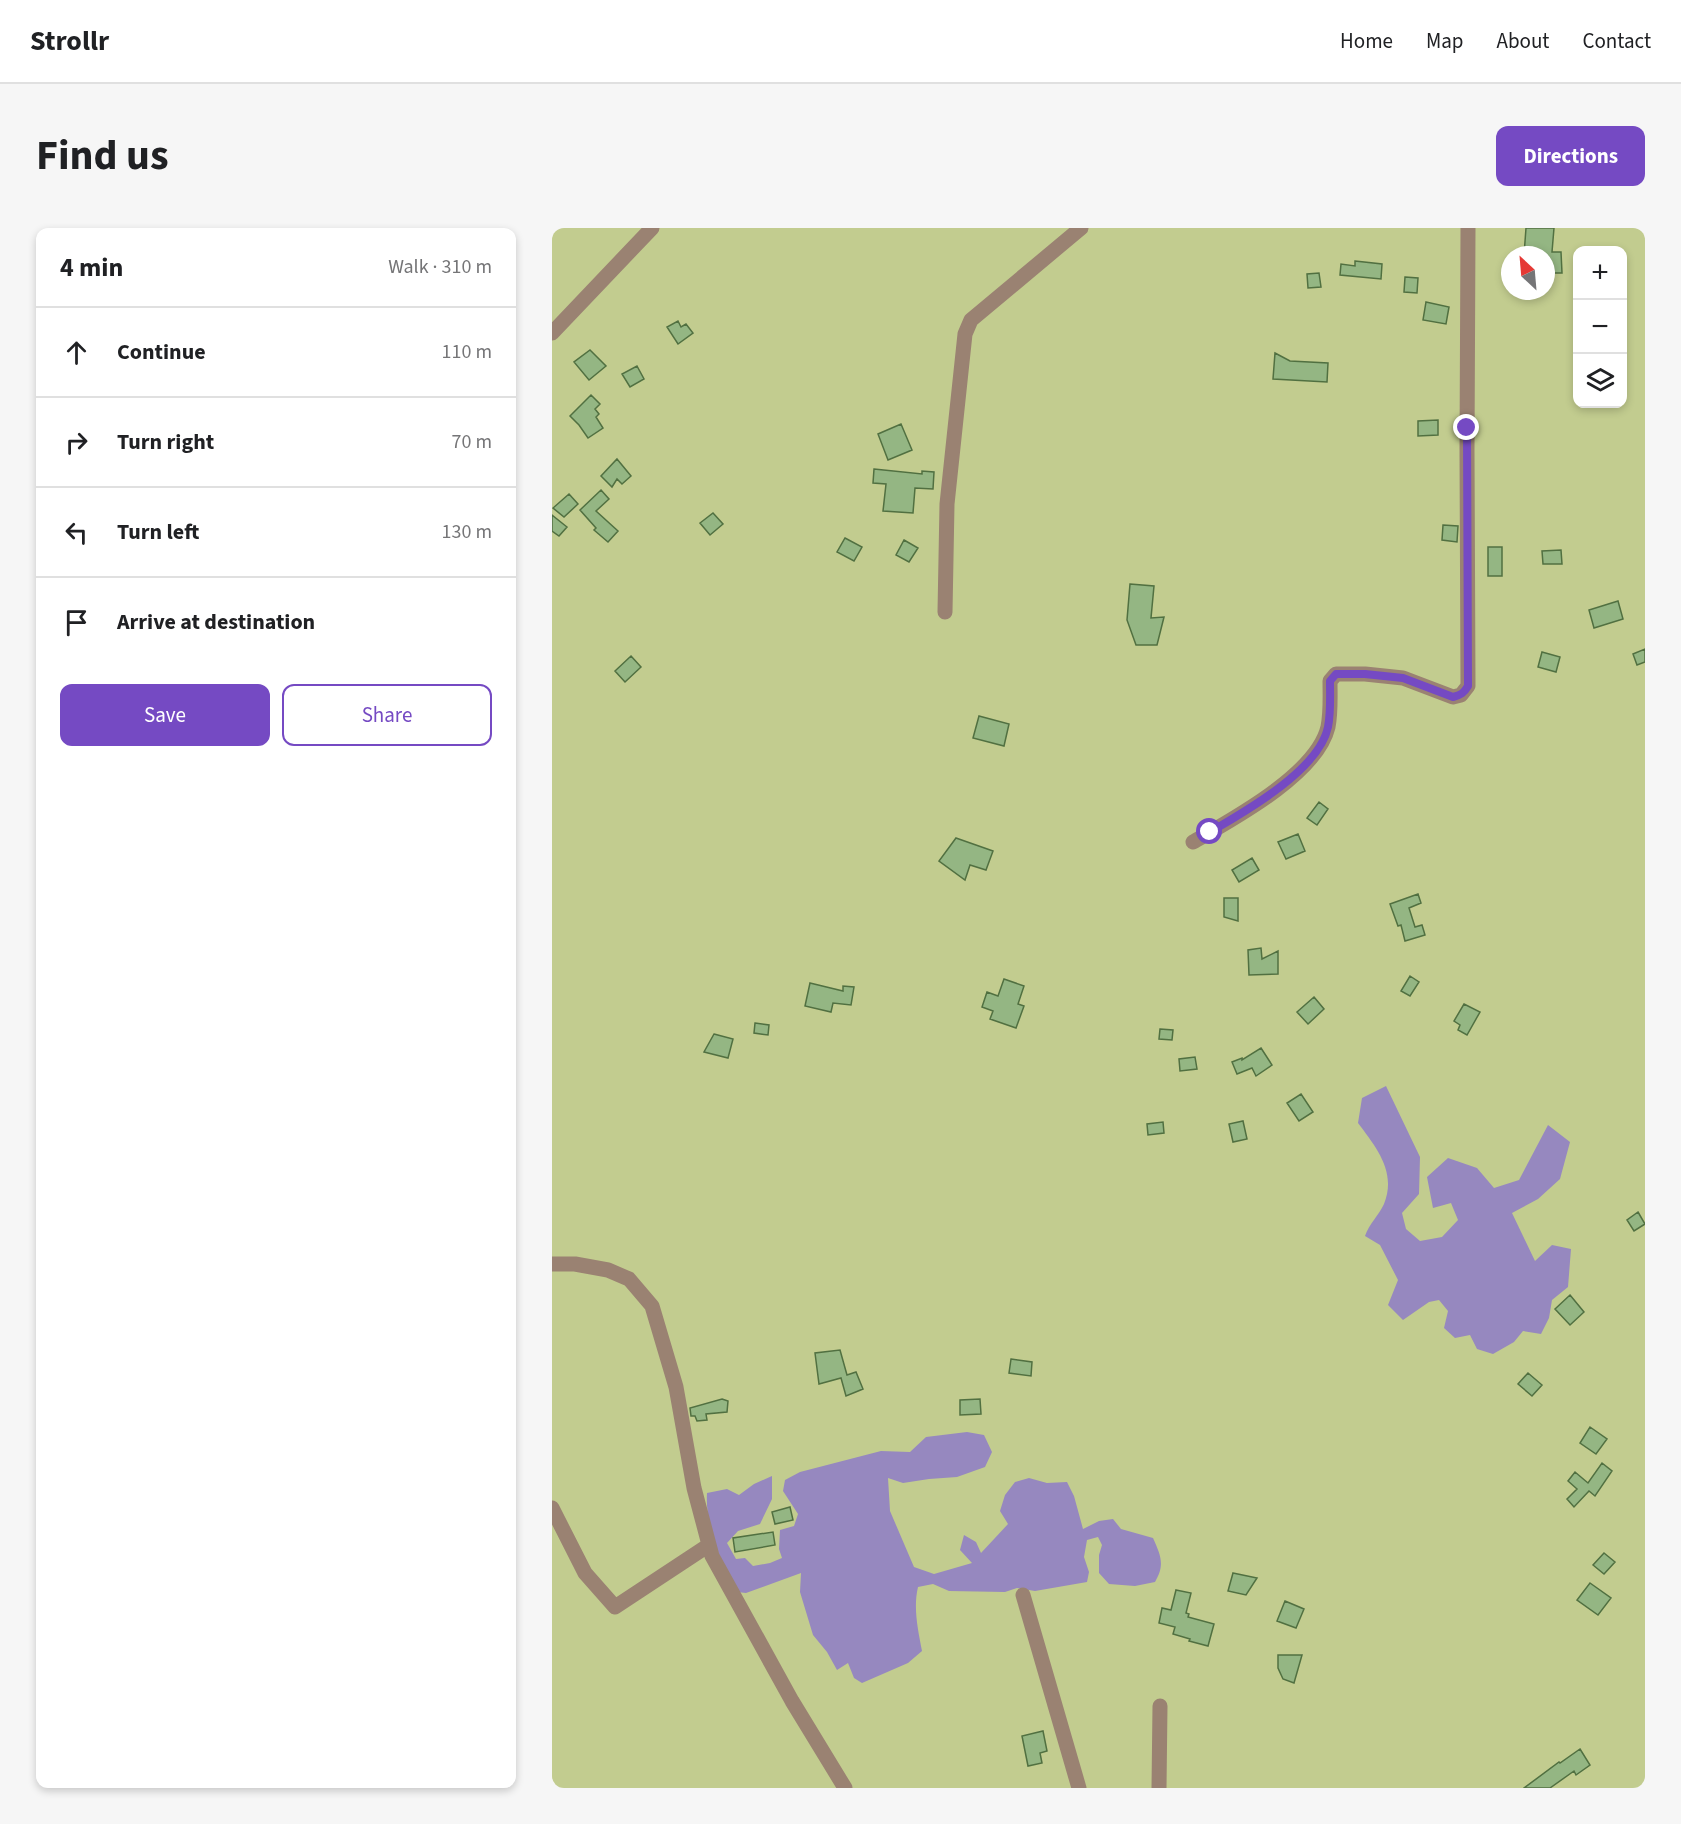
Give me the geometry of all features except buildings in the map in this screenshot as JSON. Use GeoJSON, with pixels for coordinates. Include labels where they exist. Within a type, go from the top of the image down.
{"type":"FeatureCollection","features":[{"type":"Feature","properties":{"kind":"street"},"geometry":{"type":"LineString","coordinates":[[552,333],[652,228]]}},
{"type":"Feature","properties":{"kind":"street"},"geometry":{"type":"LineString","coordinates":[[945,612],[947,504],[965,334],[971,320],[1082,228]]}},
{"type":"Feature","properties":{"kind":"street"},"geometry":{"type":"LineString","coordinates":[[1193,842],[1261,802],[1304,765],[1318,749],[1328,728],[1330,681],[1336,674],[1403,678],[1453,697],[1461,695],[1468,686],[1468,228]]}},
{"type":"Feature","properties":{"kind":"street"},"geometry":{"type":"LineString","coordinates":[[552,1264],[575,1264],[608,1270],[629,1279],[652,1306],[676,1387],[694,1488],[712,1556],[786,1691],[845,1788]]}},
{"type":"Feature","properties":{"kind":"street"},"geometry":{"type":"LineString","coordinates":[[552,1508],[585,1573],[615,1607],[709,1545]]}},
{"type":"Feature","properties":{"kind":"street"},"geometry":{"type":"LineString","coordinates":[[1023,1596],[1079,1788]]}},
{"type":"Feature","properties":{"kind":"street"},"geometry":{"type":"LineString","coordinates":[[1160,1706],[1160,1788]]}},
{"type":"Feature","properties":{"kind":"shaded area"},"geometry":{"type":"Polygon","coordinates":[[[1386,1086],[1420,1157],[1419,1194],[1402,1213],[1406,1229],[1420,1241],[1442,1237],[1458,1220],[1451,1203],[1433,1208],[1427,1177],[1448,1158],[1477,1168],[1494,1188],[1519,1180],[1548,1125],[1570,1142],[1560,1179],[1538,1199],[1512,1213],[1535,1261],[1552,1245],[1571,1249],[1568,1287],[1552,1300],[1549,1318],[1541,1334],[1523,1331],[1514,1342],[1493,1354],[1477,1349],[1470,1335],[1455,1338],[1444,1328],[1448,1311],[1439,1300],[1429,1302],[1403,1320],[1388,1305],[1398,1280],[1380,1245],[1365,1236],[1384,1204],[1388,1181],[1383,1160],[1358,1123],[1362,1098],[1386,1086]]]}},
{"type":"Feature","properties":{"kind":"shaded area"},"geometry":{"type":"Polygon","coordinates":[[[967,1432],[984,1435],[992,1452],[985,1467],[957,1477],[903,1483],[888,1478],[890,1511],[914,1567],[934,1574],[972,1563],[960,1550],[964,1535],[976,1542],[981,1553],[1008,1524],[1000,1511],[1005,1495],[1015,1482],[1029,1478],[1047,1483],[1067,1482],[1074,1496],[1083,1529],[1099,1521],[1113,1519],[1121,1529],[1153,1538],[1161,1560],[1155,1582],[1135,1586],[1109,1584],[1099,1573],[1099,1555],[1102,1545],[1098,1537],[1087,1540],[1084,1557],[1089,1572],[1087,1582],[1035,1591],[1017,1588],[1005,1592],[949,1591],[933,1584],[918,1587],[916,1611],[922,1651],[908,1663],[862,1683],[854,1678],[848,1663],[837,1670],[827,1652],[813,1635],[800,1592],[801,1573],[746,1593],[737,1592],[725,1569],[711,1532],[707,1493],[727,1489],[739,1495],[754,1484],[772,1476],[772,1499],[760,1524],[738,1531],[727,1543],[736,1559],[745,1558],[753,1566],[770,1563],[782,1558],[779,1549],[780,1530],[794,1526],[798,1514],[783,1491],[785,1480],[800,1472],[881,1451],[910,1452],[926,1437],[967,1432]]]}},
{"type":"Feature","properties":{"kind":"route"},"geometry":{"type":"LineString","coordinates":[[1210,832],[1261,802],[1304,765],[1318,749],[1328,728],[1330,681],[1336,674],[1403,678],[1453,697],[1461,695],[1466,690],[1468,686],[1467,428]]}}]}
